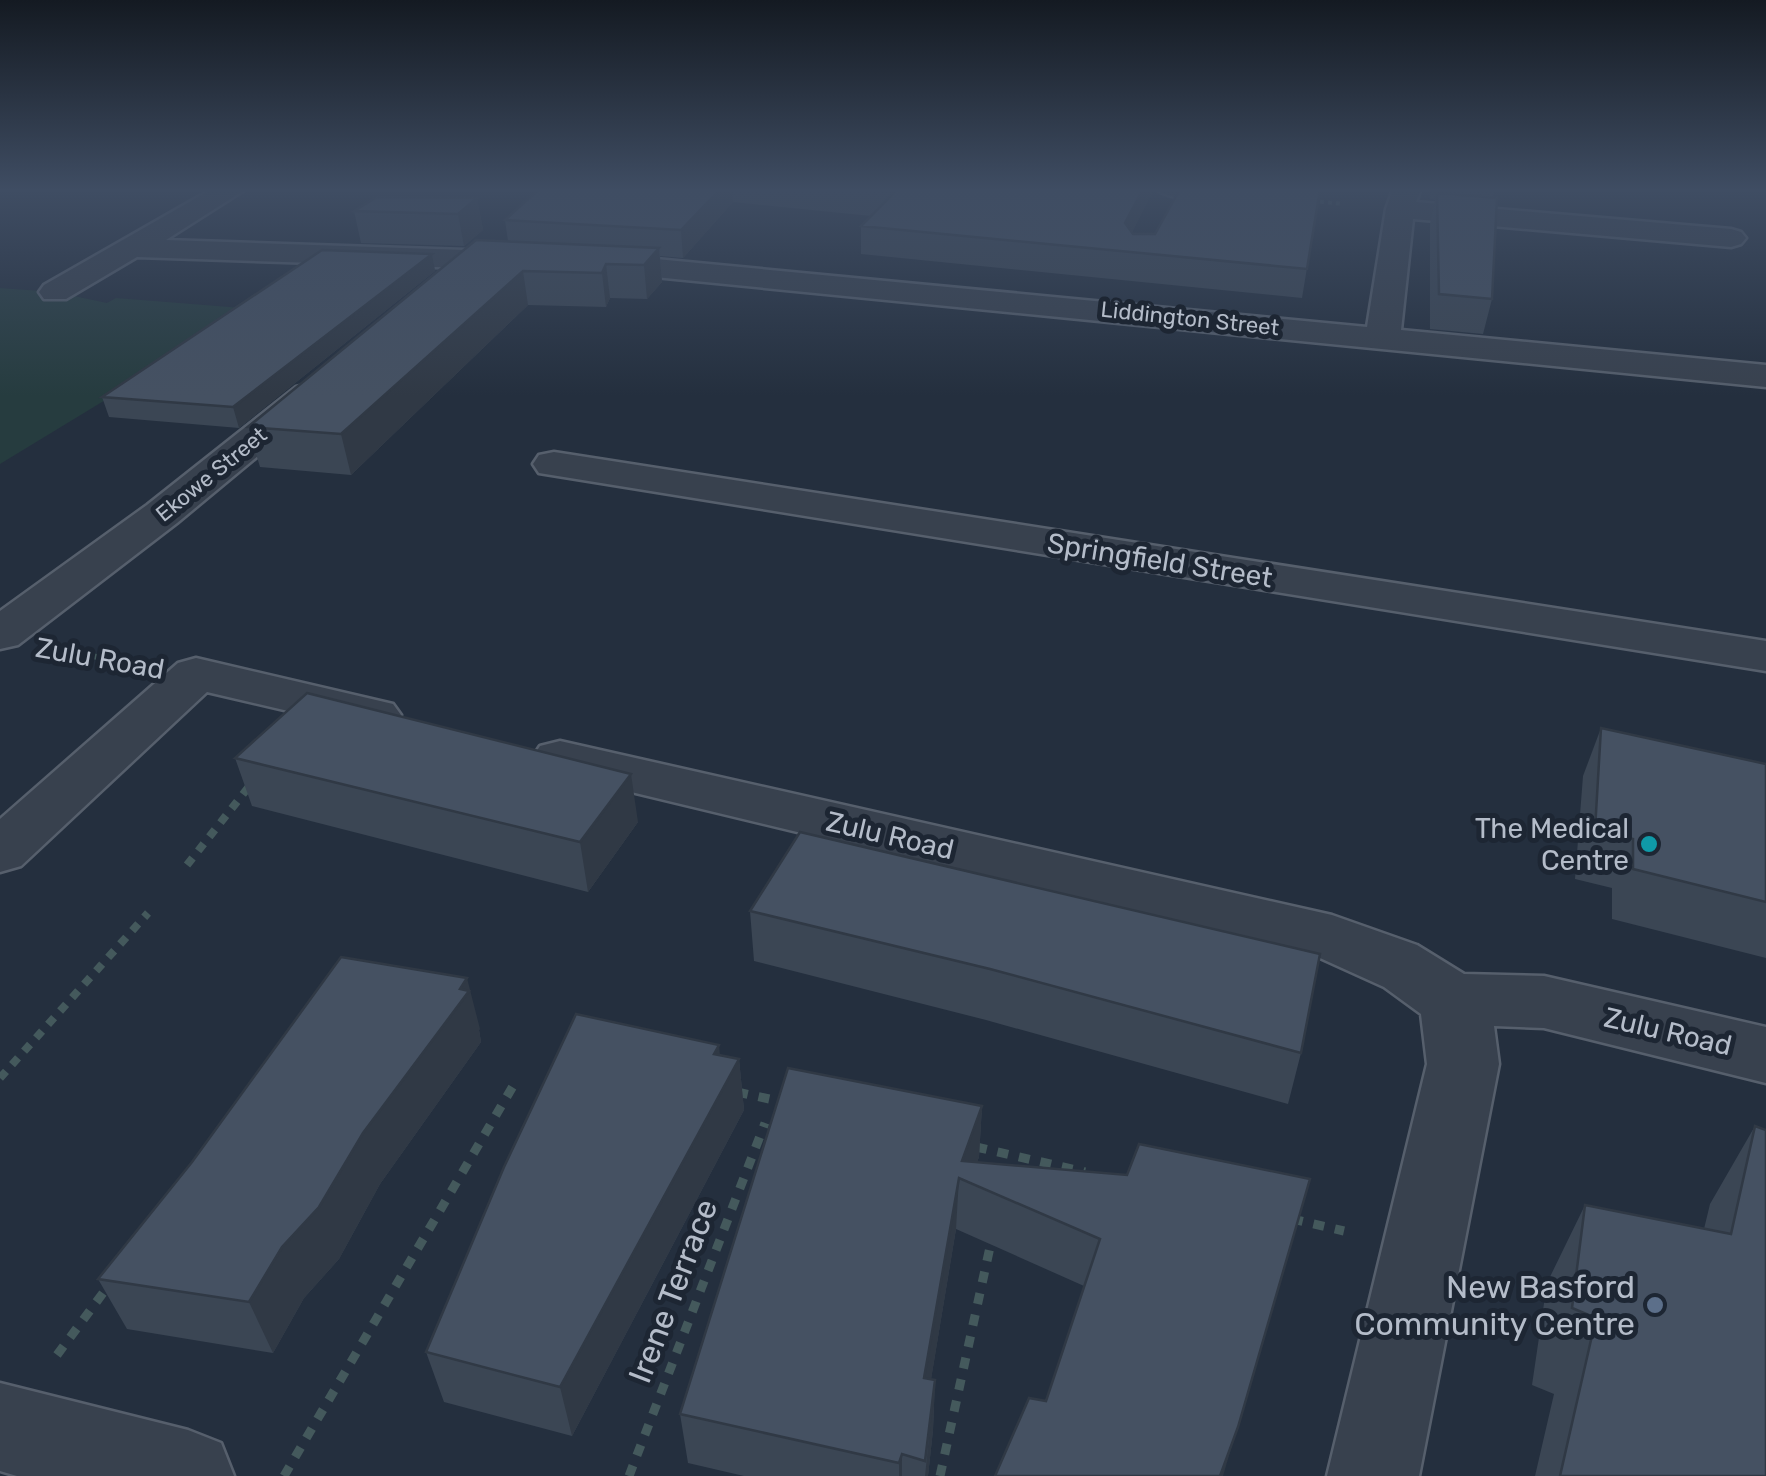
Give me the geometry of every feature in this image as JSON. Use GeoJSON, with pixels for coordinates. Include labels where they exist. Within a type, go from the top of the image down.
{"type":"FeatureCollection","features":[{"type":"Feature","properties":{"kind":"street"},"geometry":{"type":"LineString","coordinates":[[55,292],[117,258]]}},
{"type":"Feature","properties":{"kind":"street","name":"Liddington Street"},"geometry":{"type":"LineString","coordinates":[[414,258],[614,264],[748,275],[1766,376]]}},
{"type":"Feature","properties":{"kind":"street"},"geometry":{"type":"LineString","coordinates":[[429,297],[476,258]]}},
{"type":"Feature","properties":{"kind":"street"},"geometry":{"type":"LineString","coordinates":[[1384,337],[1395,258]]}},
{"type":"Feature","properties":{"kind":"street","name":"Ekowe Street"},"geometry":{"type":"LineString","coordinates":[[0,634],[162,514],[340,369]]}},
{"type":"Feature","properties":{"kind":"street","name":"Springfield Street"},"geometry":{"type":"LineString","coordinates":[[554,464],[1766,656]]}},
{"type":"Feature","properties":{"kind":"street"},"geometry":{"type":"LineString","coordinates":[[0,852],[196,674]]}},
{"type":"Feature","properties":{"kind":"street","name":"Zulu Road"},"geometry":{"type":"LineString","coordinates":[[196,674],[425,727]]}},
{"type":"Feature","properties":{"kind":"street","name":"Zulu Road"},"geometry":{"type":"LineString","coordinates":[[502,745],[1332,938],[1399,962],[1428,980],[1448,999],[1544,1002],[1766,1055]]}},
{"type":"Feature","properties":{"kind":"street"},"geometry":{"type":"LineString","coordinates":[[1373,1476],[1463,1064],[1459,1022],[1448,999]]}},
{"type":"Feature","properties":{"kind":"street"},"geometry":{"type":"LineString","coordinates":[[2,1427],[188,1476]]}},
{"type":"Feature","properties":{"kind":"path","name":"Zulu Road"},"geometry":{"type":"LineString","coordinates":[[78,654],[196,674]]}},
{"type":"Feature","properties":{"kind":"path"},"geometry":{"type":"LineString","coordinates":[[187,865],[248,788],[329,704]]}},
{"type":"Feature","properties":{"kind":"path"},"geometry":{"type":"LineString","coordinates":[[0,1078],[148,913]]}},
{"type":"Feature","properties":{"kind":"path"},"geometry":{"type":"LineString","coordinates":[[284,1476],[516,1081]]}},
{"type":"Feature","properties":{"kind":"path"},"geometry":{"type":"LineString","coordinates":[[716,1087],[792,1104]]}},
{"type":"Feature","properties":{"kind":"path","name":"Irene Terrace"},"geometry":{"type":"LineString","coordinates":[[629,1476],[765,1123]]}},
{"type":"Feature","properties":{"kind":"path"},"geometry":{"type":"LineString","coordinates":[[964,1144],[1098,1175]]}},
{"type":"Feature","properties":{"kind":"path"},"geometry":{"type":"LineString","coordinates":[[1289,1218],[1423,1249]]}},
{"type":"Feature","properties":{"kind":"path"},"geometry":{"type":"LineString","coordinates":[[940,1476],[993,1232]]}},
{"type":"Feature","properties":{"kind":"path"},"geometry":{"type":"LineString","coordinates":[[2,1427],[121,1269]]}},
{"type":"Feature","properties":{"kind":"green space"},"geometry":{"type":"Polygon","coordinates":[[[0,288],[55,292],[107,303],[116,298],[255,309],[0,464],[0,288]]]}},
{"type":"Feature","properties":{"kind":"building"},"geometry":{"type":"Polygon","coordinates":[[[310,258],[427,258],[233,407],[102,397],[310,258]]]}},
{"type":"Feature","properties":{"kind":"building"},"geometry":{"type":"Polygon","coordinates":[[[454,258],[650,258],[644,265],[606,264],[602,273],[523,271],[341,434],[248,427],[454,258]]]}},
{"type":"Feature","properties":{"kind":"building"},"geometry":{"type":"Polygon","coordinates":[[[1192,258],[1309,258],[1307,269],[1192,258]]]}},
{"type":"Feature","properties":{"kind":"building"},"geometry":{"type":"Polygon","coordinates":[[[1438,258],[1494,258],[1492,299],[1439,294],[1438,258]]]}},
{"type":"Feature","properties":{"kind":"building"},"geometry":{"type":"Polygon","coordinates":[[[307,693],[631,774],[580,842],[235,758],[307,693]]]}},
{"type":"Feature","properties":{"kind":"building"},"geometry":{"type":"Polygon","coordinates":[[[1601,728],[1766,764],[1766,902],[1633,869],[1633,839],[1595,830],[1601,728]]]}},
{"type":"Feature","properties":{"kind":"building"},"geometry":{"type":"Polygon","coordinates":[[[800,832],[1320,954],[1301,1053],[990,969],[750,911],[800,832]]]}},
{"type":"Feature","properties":{"kind":"building"},"geometry":{"type":"Polygon","coordinates":[[[341,957],[467,978],[460,989],[469,991],[363,1133],[319,1207],[282,1247],[249,1302],[98,1279],[192,1162],[341,957]]]}},
{"type":"Feature","properties":{"kind":"building"},"geometry":{"type":"Polygon","coordinates":[[[576,1014],[719,1045],[714,1054],[739,1059],[560,1387],[426,1352],[504,1167],[576,1014]]]}},
{"type":"Feature","properties":{"kind":"building"},"geometry":{"type":"Polygon","coordinates":[[[788,1068],[982,1106],[962,1161],[1127,1175],[1139,1144],[1310,1179],[1238,1427],[1220,1476],[995,1476],[1029,1398],[1046,1401],[1100,1239],[959,1178],[924,1378],[935,1380],[925,1461],[902,1454],[899,1463],[680,1414],[788,1068]]]}},
{"type":"Feature","properties":{"kind":"building","name":"New Basford Community Centre"},"geometry":{"type":"Polygon","coordinates":[[[1755,1126],[1766,1130],[1766,1476],[1560,1476],[1596,1318],[1572,1308],[1585,1205],[1731,1234],[1755,1126]]]}},
{"type":"Feature","properties":{"kind":"place","name":"The Medical Centre"},"geometry":{"type":"Point","coordinates":[1649,844]}},
{"type":"Feature","properties":{"kind":"place","name":"New Basford Community Centre"},"geometry":{"type":"Point","coordinates":[1655,1305]}}]}
